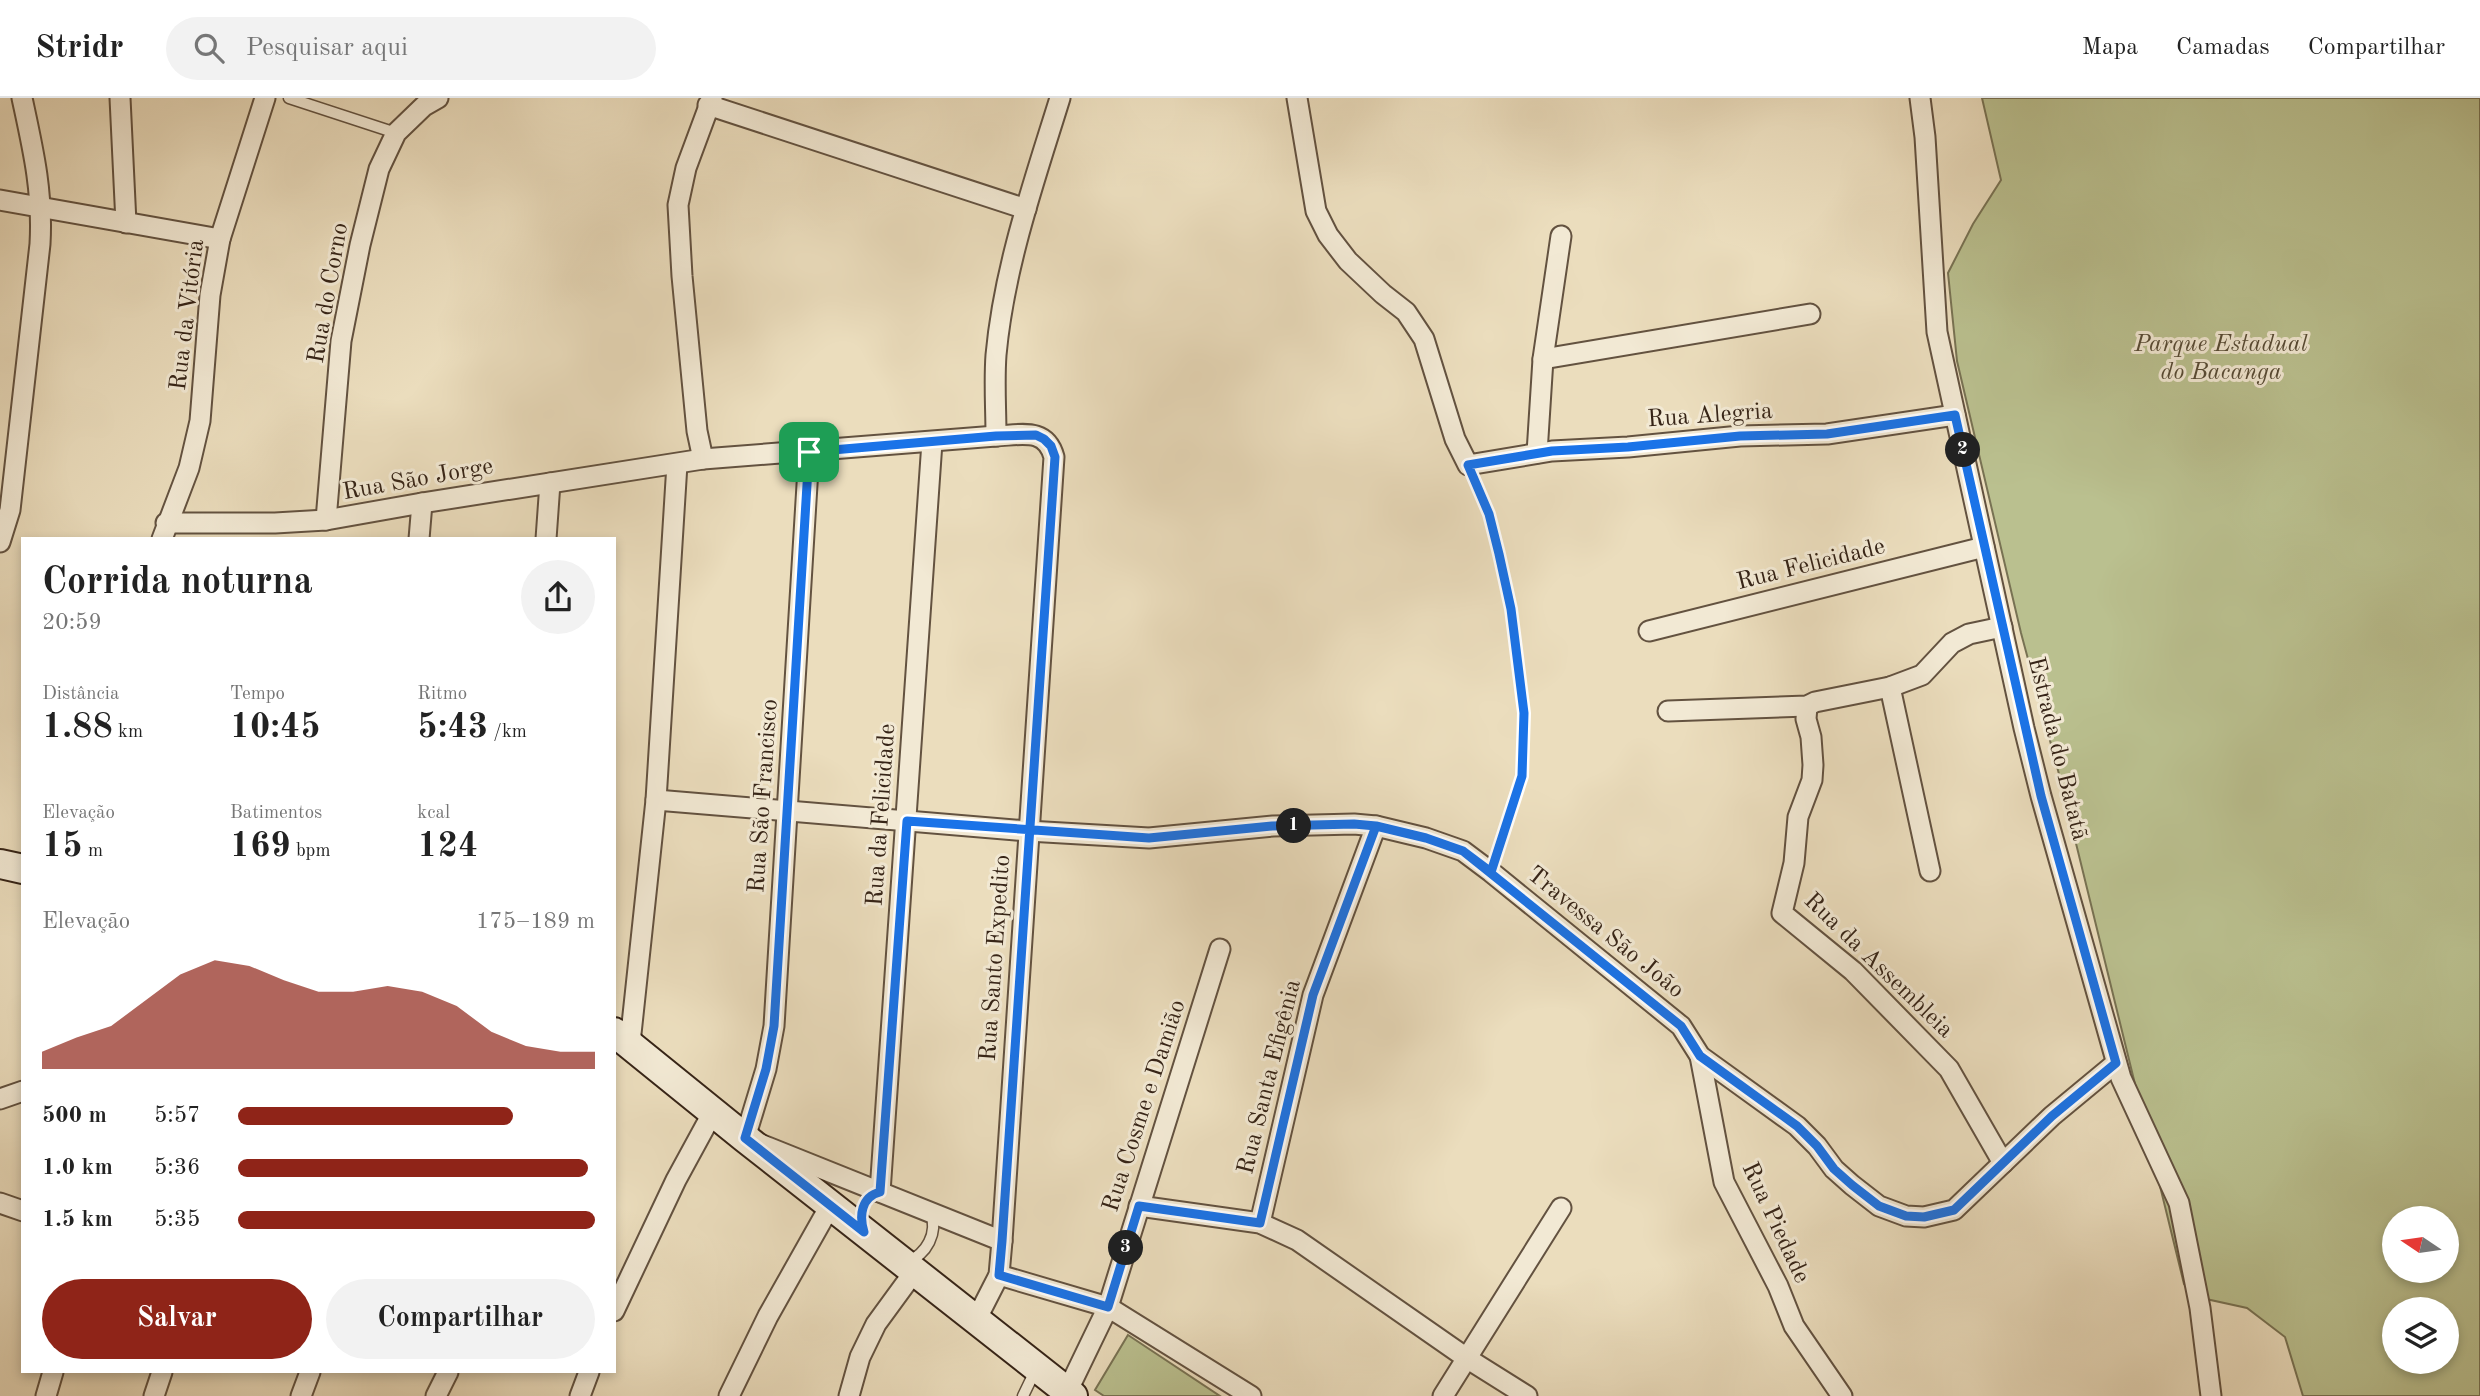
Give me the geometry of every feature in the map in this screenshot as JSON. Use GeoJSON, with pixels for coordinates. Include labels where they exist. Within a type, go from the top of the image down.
{"type":"FeatureCollection","features":[{"type":"Feature","properties":{"kind":"main road"},"geometry":{"type":"LineString","coordinates":[[0,864],[21,869]]}},
{"type":"Feature","properties":{"kind":"main road"},"geometry":{"type":"LineString","coordinates":[[622,1037],[830,1206],[1070,1394]]}},
{"type":"Feature","properties":{"kind":"street"},"geometry":{"type":"LineString","coordinates":[[0,542],[10,510],[42,207],[37,166],[22,98]]}},
{"type":"Feature","properties":{"kind":"street"},"geometry":{"type":"LineString","coordinates":[[120,98],[126,223]]}},
{"type":"Feature","properties":{"kind":"street","name":"Rua da Vitória"},"geometry":{"type":"LineString","coordinates":[[164,531],[189,468],[200,421],[210,295],[220,239],[265,98]]}},
{"type":"Feature","properties":{"kind":"street","name":"Rua do Corno"},"geometry":{"type":"LineString","coordinates":[[326,520],[341,341],[360,245],[379,169],[396,133],[424,106],[438,98]]}},
{"type":"Feature","properties":{"kind":"street"},"geometry":{"type":"LineString","coordinates":[[996,436],[996,357],[1004,299],[1026,209],[1060,98]]}},
{"type":"Feature","properties":{"kind":"street"},"geometry":{"type":"LineString","coordinates":[[1297,98],[1316,211],[1328,235],[1348,261],[1406,312],[1423,339],[1455,439],[1468,465]]}},
{"type":"Feature","properties":{"kind":"street","name":"Estrada do Batatã"},"geometry":{"type":"LineString","coordinates":[[1920,98],[1925,137],[1937,332],[1984,547],[2041,796],[2120,1078],[2179,1203],[2200,1308],[2211,1396]]}},
{"type":"Feature","properties":{"kind":"street"},"geometry":{"type":"LineString","coordinates":[[703,459],[697,431],[678,205],[686,167],[710,101],[1026,209]]}},
{"type":"Feature","properties":{"kind":"street"},"geometry":{"type":"LineString","coordinates":[[0,200],[220,239]]}},
{"type":"Feature","properties":{"kind":"street"},"geometry":{"type":"LineString","coordinates":[[1538,453],[1543,359],[1560,236]]}},
{"type":"Feature","properties":{"kind":"street"},"geometry":{"type":"LineString","coordinates":[[1543,359],[1810,314]]}},
{"type":"Feature","properties":{"kind":"street","name":"Rua Alegria"},"geometry":{"type":"LineString","coordinates":[[1468,465],[1538,453],[1740,436],[1827,434],[1955,415]]}},
{"type":"Feature","properties":{"kind":"street","name":"Rua São Jorge"},"geometry":{"type":"LineString","coordinates":[[164,531],[275,531],[422,503],[703,459],[1036,435]]}},
{"type":"Feature","properties":{"kind":"street","name":"Rua Santo Expedito"},"geometry":{"type":"LineString","coordinates":[[975,1320],[999,1275],[1002,1241],[1055,457],[1051,446],[1036,435]]}},
{"type":"Feature","properties":{"kind":"street","name":"Rua da Felicidade"},"geometry":{"type":"LineString","coordinates":[[880,1192],[932,442]]}},
{"type":"Feature","properties":{"kind":"street","name":"Rua São Francisco"},"geometry":{"type":"LineString","coordinates":[[745,1138],[766,1069],[774,1026],[809,452]]}},
{"type":"Feature","properties":{"kind":"street"},"geometry":{"type":"LineString","coordinates":[[622,1037],[656,800],[677,464]]}},
{"type":"Feature","properties":{"kind":"street"},"geometry":{"type":"LineString","coordinates":[[546,537],[550,483]]}},
{"type":"Feature","properties":{"kind":"street"},"geometry":{"type":"LineString","coordinates":[[419,537],[422,503]]}},
{"type":"Feature","properties":{"kind":"street","name":"Rua Felicidade"},"geometry":{"type":"LineString","coordinates":[[1649,631],[1984,547]]}},
{"type":"Feature","properties":{"kind":"street"},"geometry":{"type":"LineString","coordinates":[[1668,711],[1807,706],[1815,702],[1846,698],[1890,687],[1922,675],[1952,643],[1969,634],[2002,627]]}},
{"type":"Feature","properties":{"kind":"street"},"geometry":{"type":"LineString","coordinates":[[1890,687],[1930,871]]}},
{"type":"Feature","properties":{"kind":"street","name":"Rua da Assembleia"},"geometry":{"type":"LineString","coordinates":[[1807,706],[1812,780],[1798,817],[1794,863],[1782,913],[1853,971],[1949,1069],[2003,1163]]}},
{"type":"Feature","properties":{"kind":"street"},"geometry":{"type":"LineString","coordinates":[[656,800],[1028,831]]}},
{"type":"Feature","properties":{"kind":"street","name":"Travessa São João"},"geometry":{"type":"LineString","coordinates":[[1028,831],[1149,838],[1272,826],[1354,824],[1376,826],[1426,838],[1463,851],[1681,1026],[1700,1056],[1797,1126],[1817,1146],[1834,1169],[1879,1206],[1906,1216],[1924,1217],[1954,1210],[2052,1116],[2116,1063]]}},
{"type":"Feature","properties":{"kind":"street","name":"Rua Santa Efigênia"},"geometry":{"type":"LineString","coordinates":[[1260,1223],[1313,995],[1376,826]]}},
{"type":"Feature","properties":{"kind":"street","name":"Rua Cosme e Damião"},"geometry":{"type":"LineString","coordinates":[[1070,1394],[1108,1307],[1220,949]]}},
{"type":"Feature","properties":{"kind":"street","name":"Rua Piedade"},"geometry":{"type":"LineString","coordinates":[[1700,1056],[1724,1182],[1778,1286],[1794,1326],[1842,1396]]}},
{"type":"Feature","properties":{"kind":"street"},"geometry":{"type":"LineString","coordinates":[[0,1100],[21,1092]]}},
{"type":"Feature","properties":{"kind":"street"},"geometry":{"type":"LineString","coordinates":[[616,1307],[676,1180],[713,1112]]}},
{"type":"Feature","properties":{"kind":"street"},"geometry":{"type":"LineString","coordinates":[[745,1138],[1002,1241]]}},
{"type":"Feature","properties":{"kind":"street"},"geometry":{"type":"LineString","coordinates":[[0,1203],[21,1210]]}},
{"type":"Feature","properties":{"kind":"street"},"geometry":{"type":"LineString","coordinates":[[729,1396],[768,1316],[830,1206]]}},
{"type":"Feature","properties":{"kind":"street"},"geometry":{"type":"LineString","coordinates":[[1139,1206],[1260,1223],[1297,1240],[1468,1359],[1527,1396]]}},
{"type":"Feature","properties":{"kind":"street"},"geometry":{"type":"LineString","coordinates":[[1443,1396],[1562,1208]]}},
{"type":"Feature","properties":{"kind":"street"},"geometry":{"type":"LineString","coordinates":[[849,1396],[860,1357],[909,1268]]}},
{"type":"Feature","properties":{"kind":"street"},"geometry":{"type":"LineString","coordinates":[[999,1275],[1108,1307],[1251,1396]]}},
{"type":"Feature","properties":{"kind":"street"},"geometry":{"type":"LineString","coordinates":[[46,1396],[53,1373]]}},
{"type":"Feature","properties":{"kind":"street"},"geometry":{"type":"LineString","coordinates":[[154,1396],[162,1373]]}},
{"type":"Feature","properties":{"kind":"street"},"geometry":{"type":"LineString","coordinates":[[301,1396],[310,1373]]}},
{"type":"Feature","properties":{"kind":"street"},"geometry":{"type":"LineString","coordinates":[[436,1396],[448,1373]]}},
{"type":"Feature","properties":{"kind":"street"},"geometry":{"type":"LineString","coordinates":[[580,1396],[589,1373]]}},
{"type":"Feature","properties":{"kind":"lane"},"geometry":{"type":"LineString","coordinates":[[289,98],[396,133]]}},
{"type":"Feature","properties":{"kind":"lane"},"geometry":{"type":"LineString","coordinates":[[864,1232],[861,1218],[864,1205],[870,1196],[880,1192]]}},
{"type":"Feature","properties":{"kind":"lane"},"geometry":{"type":"LineString","coordinates":[[909,1268],[928,1245],[933,1226],[931,1213]]}},
{"type":"Feature","properties":{"kind":"lane"},"geometry":{"type":"LineString","coordinates":[[1023,1396],[1036,1368]]}},
{"type":"Feature","properties":{"kind":"path"},"geometry":{"type":"LineString","coordinates":[[1468,465],[1489,514],[1502,565],[1516,642],[1524,713],[1522,776],[1491,872]]}},
{"type":"Feature","properties":{"kind":"green space","name":"Parque Estadual do Bacanga"},"geometry":{"type":"Polygon","coordinates":[[[1982,98],[2480,98],[2480,1396],[2303,1396],[2285,1337],[2247,1308],[2197,1297],[2184,1284],[2059,774],[2021,633],[1957,361],[1948,273],[1973,224],[2001,180],[1982,98]]]}},
{"type":"Feature","properties":{"kind":"green space"},"geometry":{"type":"Polygon","coordinates":[[[1128,1335],[1220,1396],[1104,1396],[1095,1390],[1128,1335]]]}},
{"type":"Feature","properties":{"kind":"route"},"geometry":{"type":"LineString","coordinates":[[809,452],[774,1026],[766,1069],[745,1138],[864,1232],[861,1223],[864,1205],[870,1196],[880,1192],[907,821],[1028,831],[1149,838],[1272,826],[1354,824],[1376,826],[1426,838],[1463,851],[1681,1026],[1700,1056],[1797,1126],[1817,1146],[1834,1169],[1852,1185],[1879,1206],[1906,1216],[1924,1217],[1954,1210],[2052,1116],[2116,1063],[2024,728],[1955,415],[1827,434],[1740,436],[1552,451],[1468,465],[1489,514],[1499,554],[1511,609],[1524,713],[1522,776],[1491,872],[1463,851],[1426,838],[1376,826],[1313,995],[1260,1223],[1139,1206],[1108,1307],[999,1275],[1028,831],[1055,457],[1051,446],[1036,435],[809,452]]}}]}
